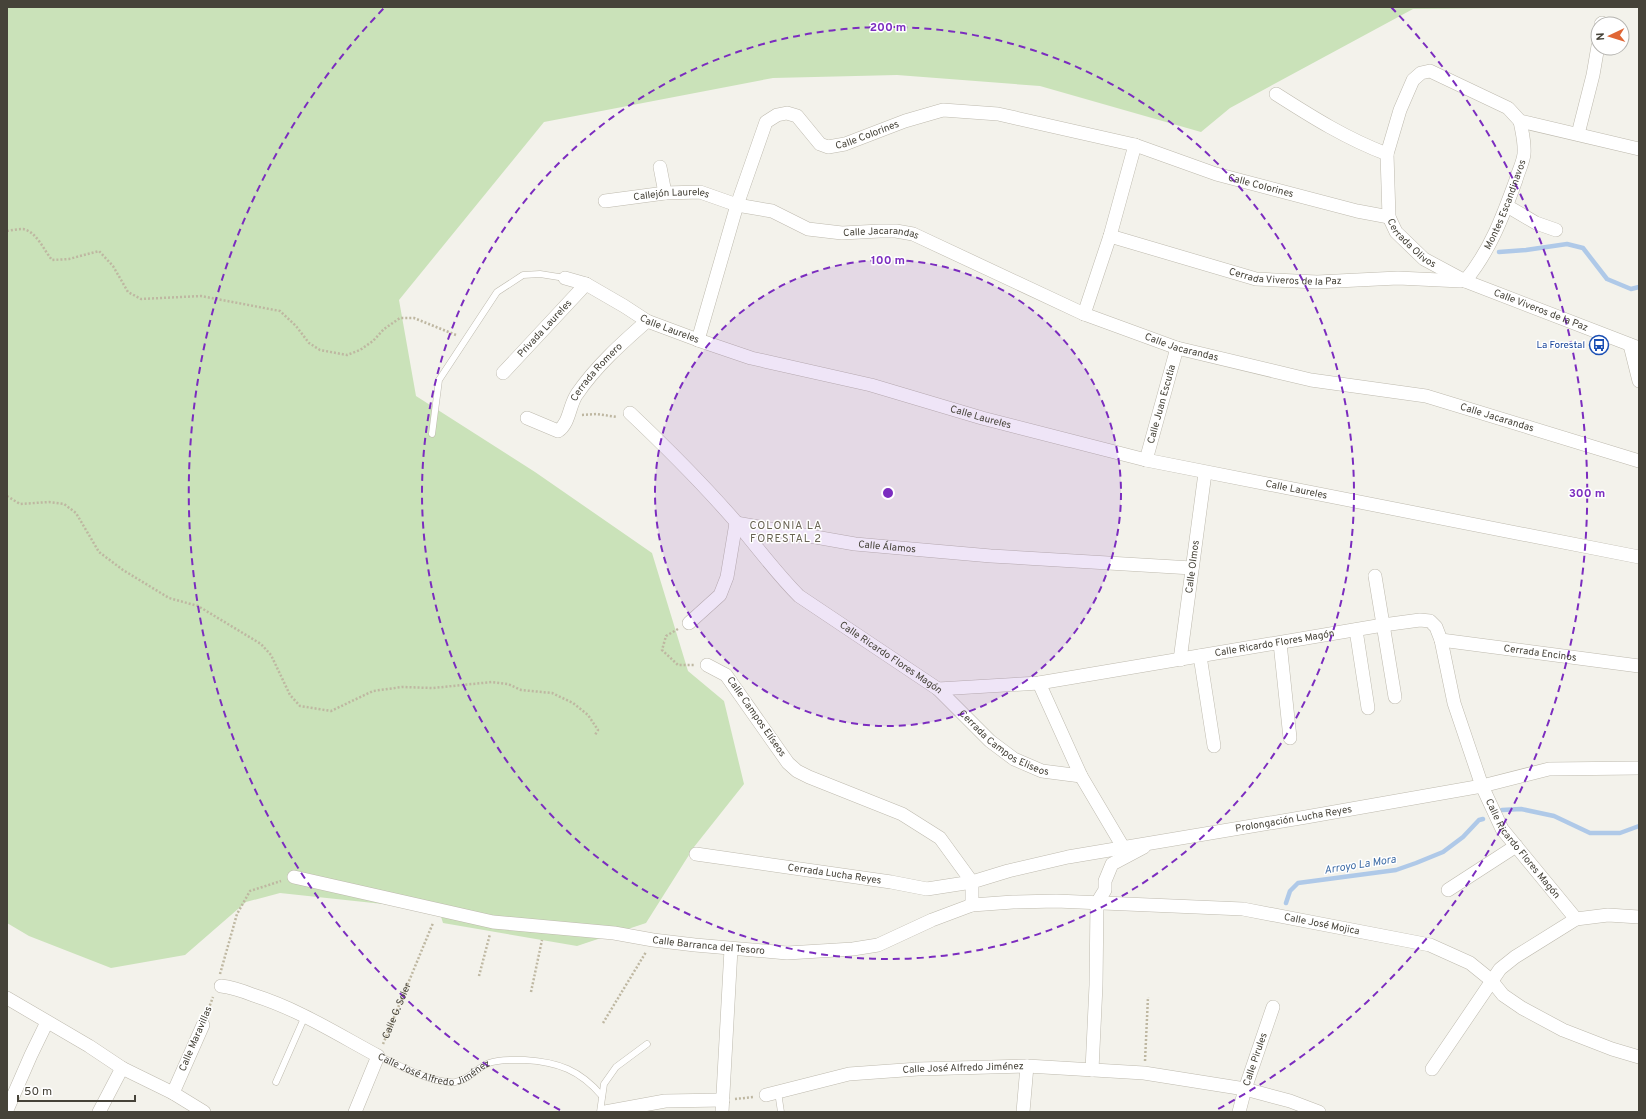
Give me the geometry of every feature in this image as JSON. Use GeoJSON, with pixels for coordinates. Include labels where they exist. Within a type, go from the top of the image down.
{"type":"FeatureCollection","features":[{"type":"Feature","properties":{"kind":"street"},"geometry":{"type":"LineString","coordinates":[[1578,134],[1596,56]]}},
{"type":"Feature","properties":{"kind":"street","name":"Cerrada Olivos"},"geometry":{"type":"LineString","coordinates":[[1465,281],[1424,260],[1396,232],[1389,217],[1387,154],[1400,110],[1413,80],[1420,73],[1430,71],[1508,108],[1520,121]]}},
{"type":"Feature","properties":{"kind":"street"},"geometry":{"type":"LineString","coordinates":[[1276,94],[1323,125],[1363,145],[1387,154]]}},
{"type":"Feature","properties":{"kind":"street","name":"Calle Colorines"},"geometry":{"type":"LineString","coordinates":[[698,340],[737,205],[766,122],[777,115],[787,113],[797,116],[820,144],[828,147],[845,144],[905,121],[943,110],[998,114],[1135,145],[1216,174],[1357,212],[1389,217]]}},
{"type":"Feature","properties":{"kind":"street"},"geometry":{"type":"LineString","coordinates":[[1520,121],[1639,149]]}},
{"type":"Feature","properties":{"kind":"street","name":"Montes Escandinavos"},"geometry":{"type":"LineString","coordinates":[[1465,281],[1478,266],[1507,206],[1524,156],[1524,140],[1520,121]]}},
{"type":"Feature","properties":{"kind":"street"},"geometry":{"type":"LineString","coordinates":[[1084,314],[1110,236],[1135,145]]}},
{"type":"Feature","properties":{"kind":"street"},"geometry":{"type":"LineString","coordinates":[[660,167],[665,193]]}},
{"type":"Feature","properties":{"kind":"street","name":"Callejón Laureles"},"geometry":{"type":"LineString","coordinates":[[605,201],[665,193],[700,192],[737,205]]}},
{"type":"Feature","properties":{"kind":"street","name":"Calle Jacarandas"},"geometry":{"type":"LineString","coordinates":[[737,205],[772,211],[808,229],[823,232],[842,233],[896,231],[913,234],[1084,314],[1177,348],[1311,380],[1426,396],[1639,461]]}},
{"type":"Feature","properties":{"kind":"street"},"geometry":{"type":"LineString","coordinates":[[1507,206],[1536,223],[1556,230]]}},
{"type":"Feature","properties":{"kind":"street","name":"Cerrada Viveros de la Paz"},"geometry":{"type":"LineString","coordinates":[[1110,236],[1256,279],[1317,282],[1398,278],[1465,281]]}},
{"type":"Feature","properties":{"kind":"street","name":"Calle Laureles"},"geometry":{"type":"LineString","coordinates":[[565,278],[586,284],[647,321],[751,358],[871,385],[982,418],[1146,460],[1205,473],[1639,557]]}},
{"type":"Feature","properties":{"kind":"street","name":"Calle Viveros de la Paz"},"geometry":{"type":"LineString","coordinates":[[1465,281],[1635,346]]}},
{"type":"Feature","properties":{"kind":"street","name":"Privada Laureles"},"geometry":{"type":"LineString","coordinates":[[503,373],[586,284]]}},
{"type":"Feature","properties":{"kind":"street","name":"Cerrada Romero"},"geometry":{"type":"LineString","coordinates":[[527,418],[558,431],[563,427],[576,394],[611,353],[647,321]]}},
{"type":"Feature","properties":{"kind":"street"},"geometry":{"type":"LineString","coordinates":[[1635,346],[1639,381]]}},
{"type":"Feature","properties":{"kind":"street","name":"Calle Juan Escutia"},"geometry":{"type":"LineString","coordinates":[[1146,460],[1177,348]]}},
{"type":"Feature","properties":{"kind":"street"},"geometry":{"type":"LineString","coordinates":[[630,413],[669,449],[736,523],[727,577],[720,595],[689,623]]}},
{"type":"Feature","properties":{"kind":"street","name":"Calle Olmos"},"geometry":{"type":"LineString","coordinates":[[1180,660],[1205,473]]}},
{"type":"Feature","properties":{"kind":"street","name":"Calle Álamos"},"geometry":{"type":"LineString","coordinates":[[736,523],[855,544],[991,556],[1192,568]]}},
{"type":"Feature","properties":{"kind":"street","name":"Calle Ricardo Flores Magón"},"geometry":{"type":"LineString","coordinates":[[736,523],[784,581],[799,596],[938,689],[1039,683],[1383,625],[1420,620],[1430,621],[1436,627],[1441,640],[1454,702],[1482,786],[1502,829],[1576,919]]}},
{"type":"Feature","properties":{"kind":"street"},"geometry":{"type":"LineString","coordinates":[[1375,576],[1395,697]]}},
{"type":"Feature","properties":{"kind":"street"},"geometry":{"type":"LineString","coordinates":[[1356,630],[1368,708]]}},
{"type":"Feature","properties":{"kind":"street","name":"Cerrada Encinos"},"geometry":{"type":"LineString","coordinates":[[1441,640],[1639,666]]}},
{"type":"Feature","properties":{"kind":"street"},"geometry":{"type":"LineString","coordinates":[[1280,643],[1290,738]]}},
{"type":"Feature","properties":{"kind":"street"},"geometry":{"type":"LineString","coordinates":[[1200,656],[1214,746]]}},
{"type":"Feature","properties":{"kind":"street","name":"Calle Campos Elíseos"},"geometry":{"type":"LineString","coordinates":[[707,665],[726,674],[788,763],[797,771],[808,777],[902,814],[940,838],[972,882]]}},
{"type":"Feature","properties":{"kind":"street"},"geometry":{"type":"LineString","coordinates":[[1039,683],[1081,776],[1124,847]]}},
{"type":"Feature","properties":{"kind":"street","name":"Cerrada Campos Eliseos"},"geometry":{"type":"LineString","coordinates":[[938,689],[990,741],[1014,759],[1042,771],[1081,776]]}},
{"type":"Feature","properties":{"kind":"street","name":"Prolongación Lucha Reyes"},"geometry":{"type":"LineString","coordinates":[[972,882],[1023,867],[1068,857],[1482,786],[1549,769],[1639,768]]}},
{"type":"Feature","properties":{"kind":"street"},"geometry":{"type":"LineString","coordinates":[[1092,1070],[1096,985],[1097,902],[1104,890],[1105,881],[1112,864],[1150,843]]}},
{"type":"Feature","properties":{"kind":"street"},"geometry":{"type":"LineString","coordinates":[[1448,890],[1516,846]]}},
{"type":"Feature","properties":{"kind":"street","name":"Cerrada Lucha Reyes"},"geometry":{"type":"LineString","coordinates":[[696,854],[891,882],[927,889],[972,882]]}},
{"type":"Feature","properties":{"kind":"street","name":"Calle Barranca del Tesoro"},"geometry":{"type":"LineString","coordinates":[[294,877],[493,922],[614,933],[653,940],[731,949],[787,953],[853,950],[878,945],[932,920],[972,905]]}},
{"type":"Feature","properties":{"kind":"street"},"geometry":{"type":"LineString","coordinates":[[972,882],[972,905]]}},
{"type":"Feature","properties":{"kind":"street","name":"Calle José Mojica"},"geometry":{"type":"LineString","coordinates":[[972,905],[1012,902],[1097,902],[1243,909],[1430,945],[1470,963],[1491,980],[1503,995],[1522,1008],[1563,1030],[1612,1049],[1639,1057]]}},
{"type":"Feature","properties":{"kind":"street"},"geometry":{"type":"LineString","coordinates":[[1432,1069],[1491,980],[1500,969],[1515,957],[1576,919],[1608,915],[1639,917]]}},
{"type":"Feature","properties":{"kind":"street"},"geometry":{"type":"LineString","coordinates":[[605,1112],[665,1101],[722,1106],[731,949]]}},
{"type":"Feature","properties":{"kind":"street","name":"Calle José Alfredo Jiménez"},"geometry":{"type":"LineString","coordinates":[[221,986],[269,1000],[305,1016],[378,1056]]}},
{"type":"Feature","properties":{"kind":"street"},"geometry":{"type":"LineString","coordinates":[[7,998],[89,1046],[122,1068],[172,1093],[204,1112]]}},
{"type":"Feature","properties":{"kind":"street","name":"Calle Pirules"},"geometry":{"type":"LineString","coordinates":[[1239,1112],[1245,1088],[1272,1007]]}},
{"type":"Feature","properties":{"kind":"street"},"geometry":{"type":"LineString","coordinates":[[7,1110],[47,1022]]}},
{"type":"Feature","properties":{"kind":"street","name":"Calle Maravillas"},"geometry":{"type":"LineString","coordinates":[[172,1093],[203,1025]]}},
{"type":"Feature","properties":{"kind":"street"},"geometry":{"type":"LineString","coordinates":[[355,1112],[378,1056]]}},
{"type":"Feature","properties":{"kind":"street"},"geometry":{"type":"LineString","coordinates":[[1023,1112],[1027,1066]]}},
{"type":"Feature","properties":{"kind":"street","name":"Calle José Alfredo Jiménez"},"geometry":{"type":"LineString","coordinates":[[772,1094],[849,1074],[918,1069],[1027,1066],[1144,1073],[1245,1088],[1290,1101],[1319,1112]]}},
{"type":"Feature","properties":{"kind":"street"},"geometry":{"type":"LineString","coordinates":[[99,1112],[122,1068]]}},
{"type":"Feature","properties":{"kind":"lane","name":"Calle Laureles"},"geometry":{"type":"LineString","coordinates":[[432,434],[439,380],[497,292],[523,275],[540,274],[565,278]]}},
{"type":"Feature","properties":{"kind":"lane"},"geometry":{"type":"LineString","coordinates":[[276,1082],[305,1016]]}},
{"type":"Feature","properties":{"kind":"lane"},"geometry":{"type":"LineString","coordinates":[[600,1112],[604,1084],[616,1066],[648,1044]]}},
{"type":"Feature","properties":{"kind":"lane","name":"Calle José Alfredo Jiménez"},"geometry":{"type":"LineString","coordinates":[[378,1056],[434,1080],[454,1082],[464,1080],[488,1063],[511,1059],[554,1063],[579,1075],[593,1085],[602,1096]]}},
{"type":"Feature","properties":{"kind":"lane"},"geometry":{"type":"LineString","coordinates":[[772,1094],[781,1112]]}},
{"type":"Feature","properties":{"kind":"path"},"geometry":{"type":"LineString","coordinates":[[7,231],[23,229],[36,236],[43,249],[52,260],[69,259],[99,251],[113,266],[128,292],[141,299],[201,296],[280,311],[296,326],[309,343],[320,350],[347,355],[360,350],[373,341],[384,329],[400,318],[414,318],[466,340]]}},
{"type":"Feature","properties":{"kind":"path"},"geometry":{"type":"LineString","coordinates":[[568,416],[597,414],[617,417]]}},
{"type":"Feature","properties":{"kind":"path"},"geometry":{"type":"LineString","coordinates":[[7,496],[20,504],[50,502],[64,504],[76,513],[99,552],[123,570],[169,598],[198,606],[261,644],[271,655],[290,695],[300,706],[331,711],[373,691],[402,687],[432,688],[492,682],[508,684],[521,690],[552,693],[573,703],[588,715],[598,730],[595,735]]}},
{"type":"Feature","properties":{"kind":"path"},"geometry":{"type":"LineString","coordinates":[[689,623],[666,636],[662,650],[678,665],[707,665]]}},
{"type":"Feature","properties":{"kind":"path"},"geometry":{"type":"LineString","coordinates":[[221,986],[219,979],[237,914],[250,891],[294,877]]}},
{"type":"Feature","properties":{"kind":"path","name":"Calle G. Soler"},"geometry":{"type":"LineString","coordinates":[[378,1056],[439,910]]}},
{"type":"Feature","properties":{"kind":"path"},"geometry":{"type":"LineString","coordinates":[[478,976],[493,922]]}},
{"type":"Feature","properties":{"kind":"path"},"geometry":{"type":"LineString","coordinates":[[531,992],[545,927]]}},
{"type":"Feature","properties":{"kind":"path"},"geometry":{"type":"LineString","coordinates":[[603,1023],[653,940]]}},
{"type":"Feature","properties":{"kind":"path","name":"Calle Maravillas"},"geometry":{"type":"LineString","coordinates":[[203,1025],[216,989],[221,986]]}},
{"type":"Feature","properties":{"kind":"path"},"geometry":{"type":"LineString","coordinates":[[1144,1073],[1148,997]]}},
{"type":"Feature","properties":{"kind":"path"},"geometry":{"type":"LineString","coordinates":[[722,1106],[772,1094]]}},
{"type":"Feature","properties":{"kind":"green space"},"geometry":{"type":"Polygon","coordinates":[[[7,7],[1579,7],[1413,9],[1230,108],[1201,132],[1040,86],[897,75],[773,78],[544,122],[399,300],[416,396],[535,472],[652,553],[688,671],[724,701],[744,784],[694,847],[646,923],[577,946],[443,923],[439,910],[280,893],[246,902],[185,955],[111,968],[29,936],[7,923],[7,7]]]}},
{"type":"Feature","properties":{"kind":"waterway"},"geometry":{"type":"LineString","coordinates":[[1499,252],[1567,244],[1583,248],[1607,279],[1631,289],[1639,287]]}},
{"type":"Feature","properties":{"kind":"waterway","name":"Arroyo La Mora"},"geometry":{"type":"LineString","coordinates":[[1502,810],[1521,809],[1554,816],[1590,833],[1620,833],[1639,826]]}},
{"type":"Feature","properties":{"kind":"waterway","name":"Arroyo La Mora"},"geometry":{"type":"LineString","coordinates":[[1286,903],[1290,891],[1298,883],[1396,870],[1443,852],[1463,837],[1479,820],[1483,819]]}},
{"type":"Feature","properties":{"kind":"place","name":"La Forestal"},"geometry":{"type":"Point","coordinates":[1599,345]}},
{"type":"Feature","properties":{"kind":"district","name":"COLONIA LA FORESTAL 2"},"geometry":{"type":"Point","coordinates":[786,532]}}]}
